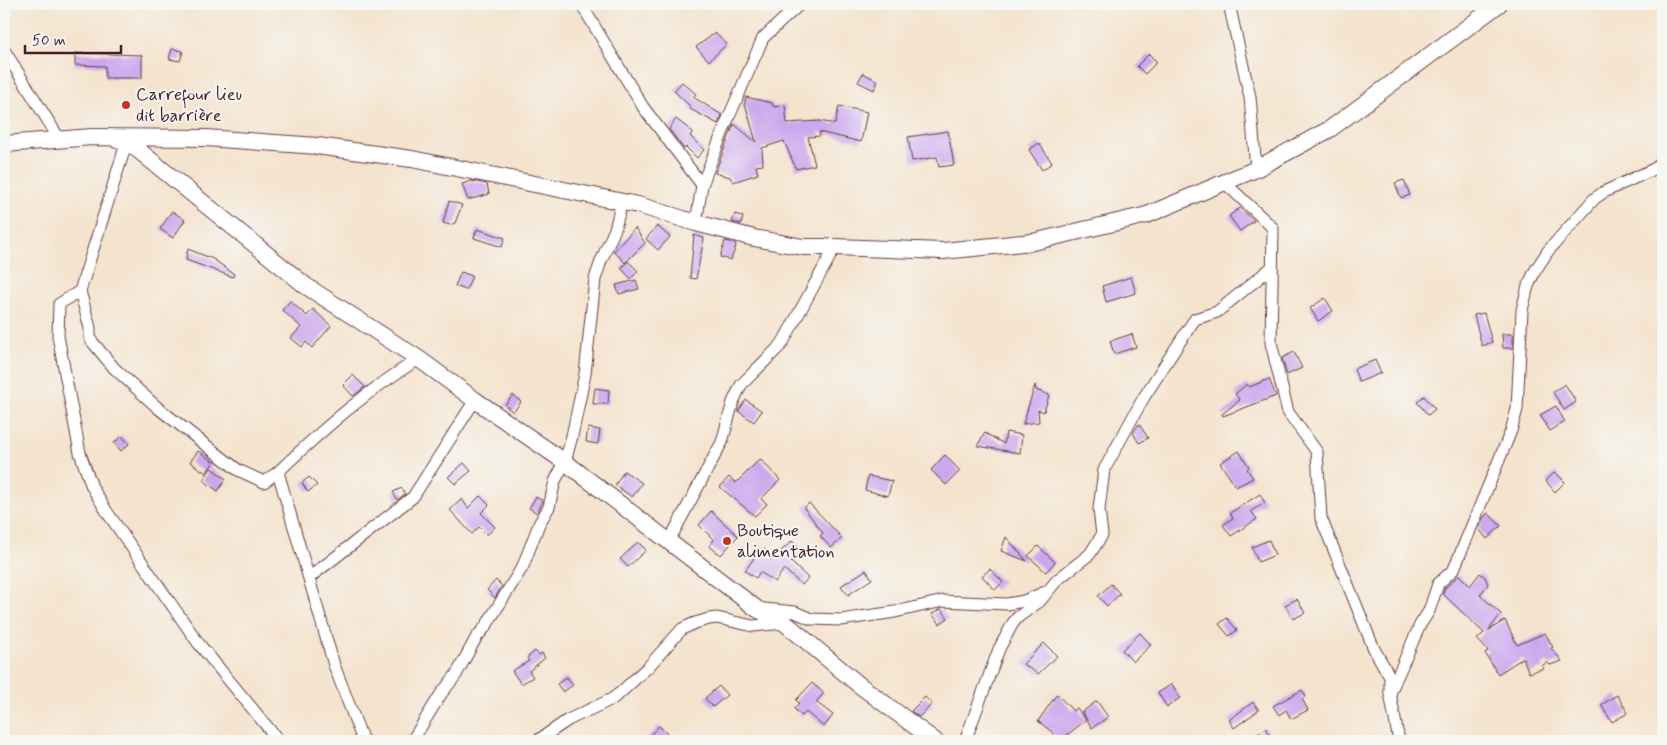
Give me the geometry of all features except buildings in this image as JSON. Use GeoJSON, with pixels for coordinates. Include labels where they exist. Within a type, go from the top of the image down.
{"type":"FeatureCollection","features":[{"type":"Feature","properties":{"kind":"main road"},"geometry":{"type":"LineString","coordinates":[[4,144],[92,137],[206,138],[317,146],[412,159],[638,205],[754,238],[803,247],[943,251],[1033,242],[1146,215],[1225,183],[1256,169],[1330,129],[1499,4]]}},
{"type":"Feature","properties":{"kind":"main road"},"geometry":{"type":"LineString","coordinates":[[92,137],[127,142],[306,286],[419,359],[565,462],[757,609],[785,623],[858,684],[935,741]]}},
{"type":"Feature","properties":{"kind":"street"},"geometry":{"type":"LineString","coordinates":[[581,4],[643,107],[702,185]]}},
{"type":"Feature","properties":{"kind":"street"},"geometry":{"type":"LineString","coordinates":[[696,223],[702,185],[763,38],[800,4]]}},
{"type":"Feature","properties":{"kind":"street"},"geometry":{"type":"LineString","coordinates":[[1229,4],[1250,96],[1256,169]]}},
{"type":"Feature","properties":{"kind":"street"},"geometry":{"type":"LineString","coordinates":[[4,50],[60,140]]}},
{"type":"Feature","properties":{"kind":"street"},"geometry":{"type":"LineString","coordinates":[[127,142],[80,291],[90,328],[90,339],[121,375],[158,408],[238,470],[264,482],[278,472],[326,427],[398,372],[419,359]]}},
{"type":"Feature","properties":{"kind":"street"},"geometry":{"type":"LineString","coordinates":[[1390,693],[1420,625],[1429,611],[1438,584],[1454,569],[1511,431],[1517,409],[1522,310],[1528,286],[1535,271],[1548,250],[1594,199],[1604,192],[1656,168],[1663,160]]}},
{"type":"Feature","properties":{"kind":"street"},"geometry":{"type":"LineString","coordinates":[[1225,183],[1273,228],[1271,342],[1288,412],[1317,452],[1321,518],[1374,649],[1390,677],[1390,693],[1399,741]]}},
{"type":"Feature","properties":{"kind":"street"},"geometry":{"type":"LineString","coordinates":[[412,741],[441,694],[456,675],[476,638],[523,566],[539,524],[549,507],[555,481],[565,462],[585,374],[595,279],[615,229],[621,205],[638,205]]}},
{"type":"Feature","properties":{"kind":"street"},"geometry":{"type":"LineString","coordinates":[[672,544],[722,442],[733,402],[741,385],[782,344],[835,247]]}},
{"type":"Feature","properties":{"kind":"street"},"geometry":{"type":"LineString","coordinates":[[965,741],[999,649],[1013,623],[1040,601],[1057,580],[1090,554],[1102,535],[1099,508],[1104,470],[1144,397],[1180,340],[1195,319],[1217,312],[1271,268]]}},
{"type":"Feature","properties":{"kind":"street"},"geometry":{"type":"LineString","coordinates":[[80,291],[59,304],[58,336],[80,453],[92,486],[107,512],[199,644],[279,741]]}},
{"type":"Feature","properties":{"kind":"street"},"geometry":{"type":"LineString","coordinates":[[310,577],[413,496],[475,400]]}},
{"type":"Feature","properties":{"kind":"street"},"geometry":{"type":"LineString","coordinates":[[278,472],[334,665],[363,741]]}},
{"type":"Feature","properties":{"kind":"street"},"geometry":{"type":"LineString","coordinates":[[757,609],[795,612],[811,619],[841,620],[895,612],[943,601],[1016,603],[1050,589]]}},
{"type":"Feature","properties":{"kind":"street"},"geometry":{"type":"LineString","coordinates":[[538,741],[568,720],[612,699],[620,693],[682,629],[695,623],[717,618],[752,626],[785,623]]}},
{"type":"Feature","properties":{"kind":"place","name":"Carrefour lieu dit barrière"},"geometry":{"type":"Point","coordinates":[126,105]}},
{"type":"Feature","properties":{"kind":"place","name":"Boutique alimentation"},"geometry":{"type":"Point","coordinates":[727,541]}}]}
